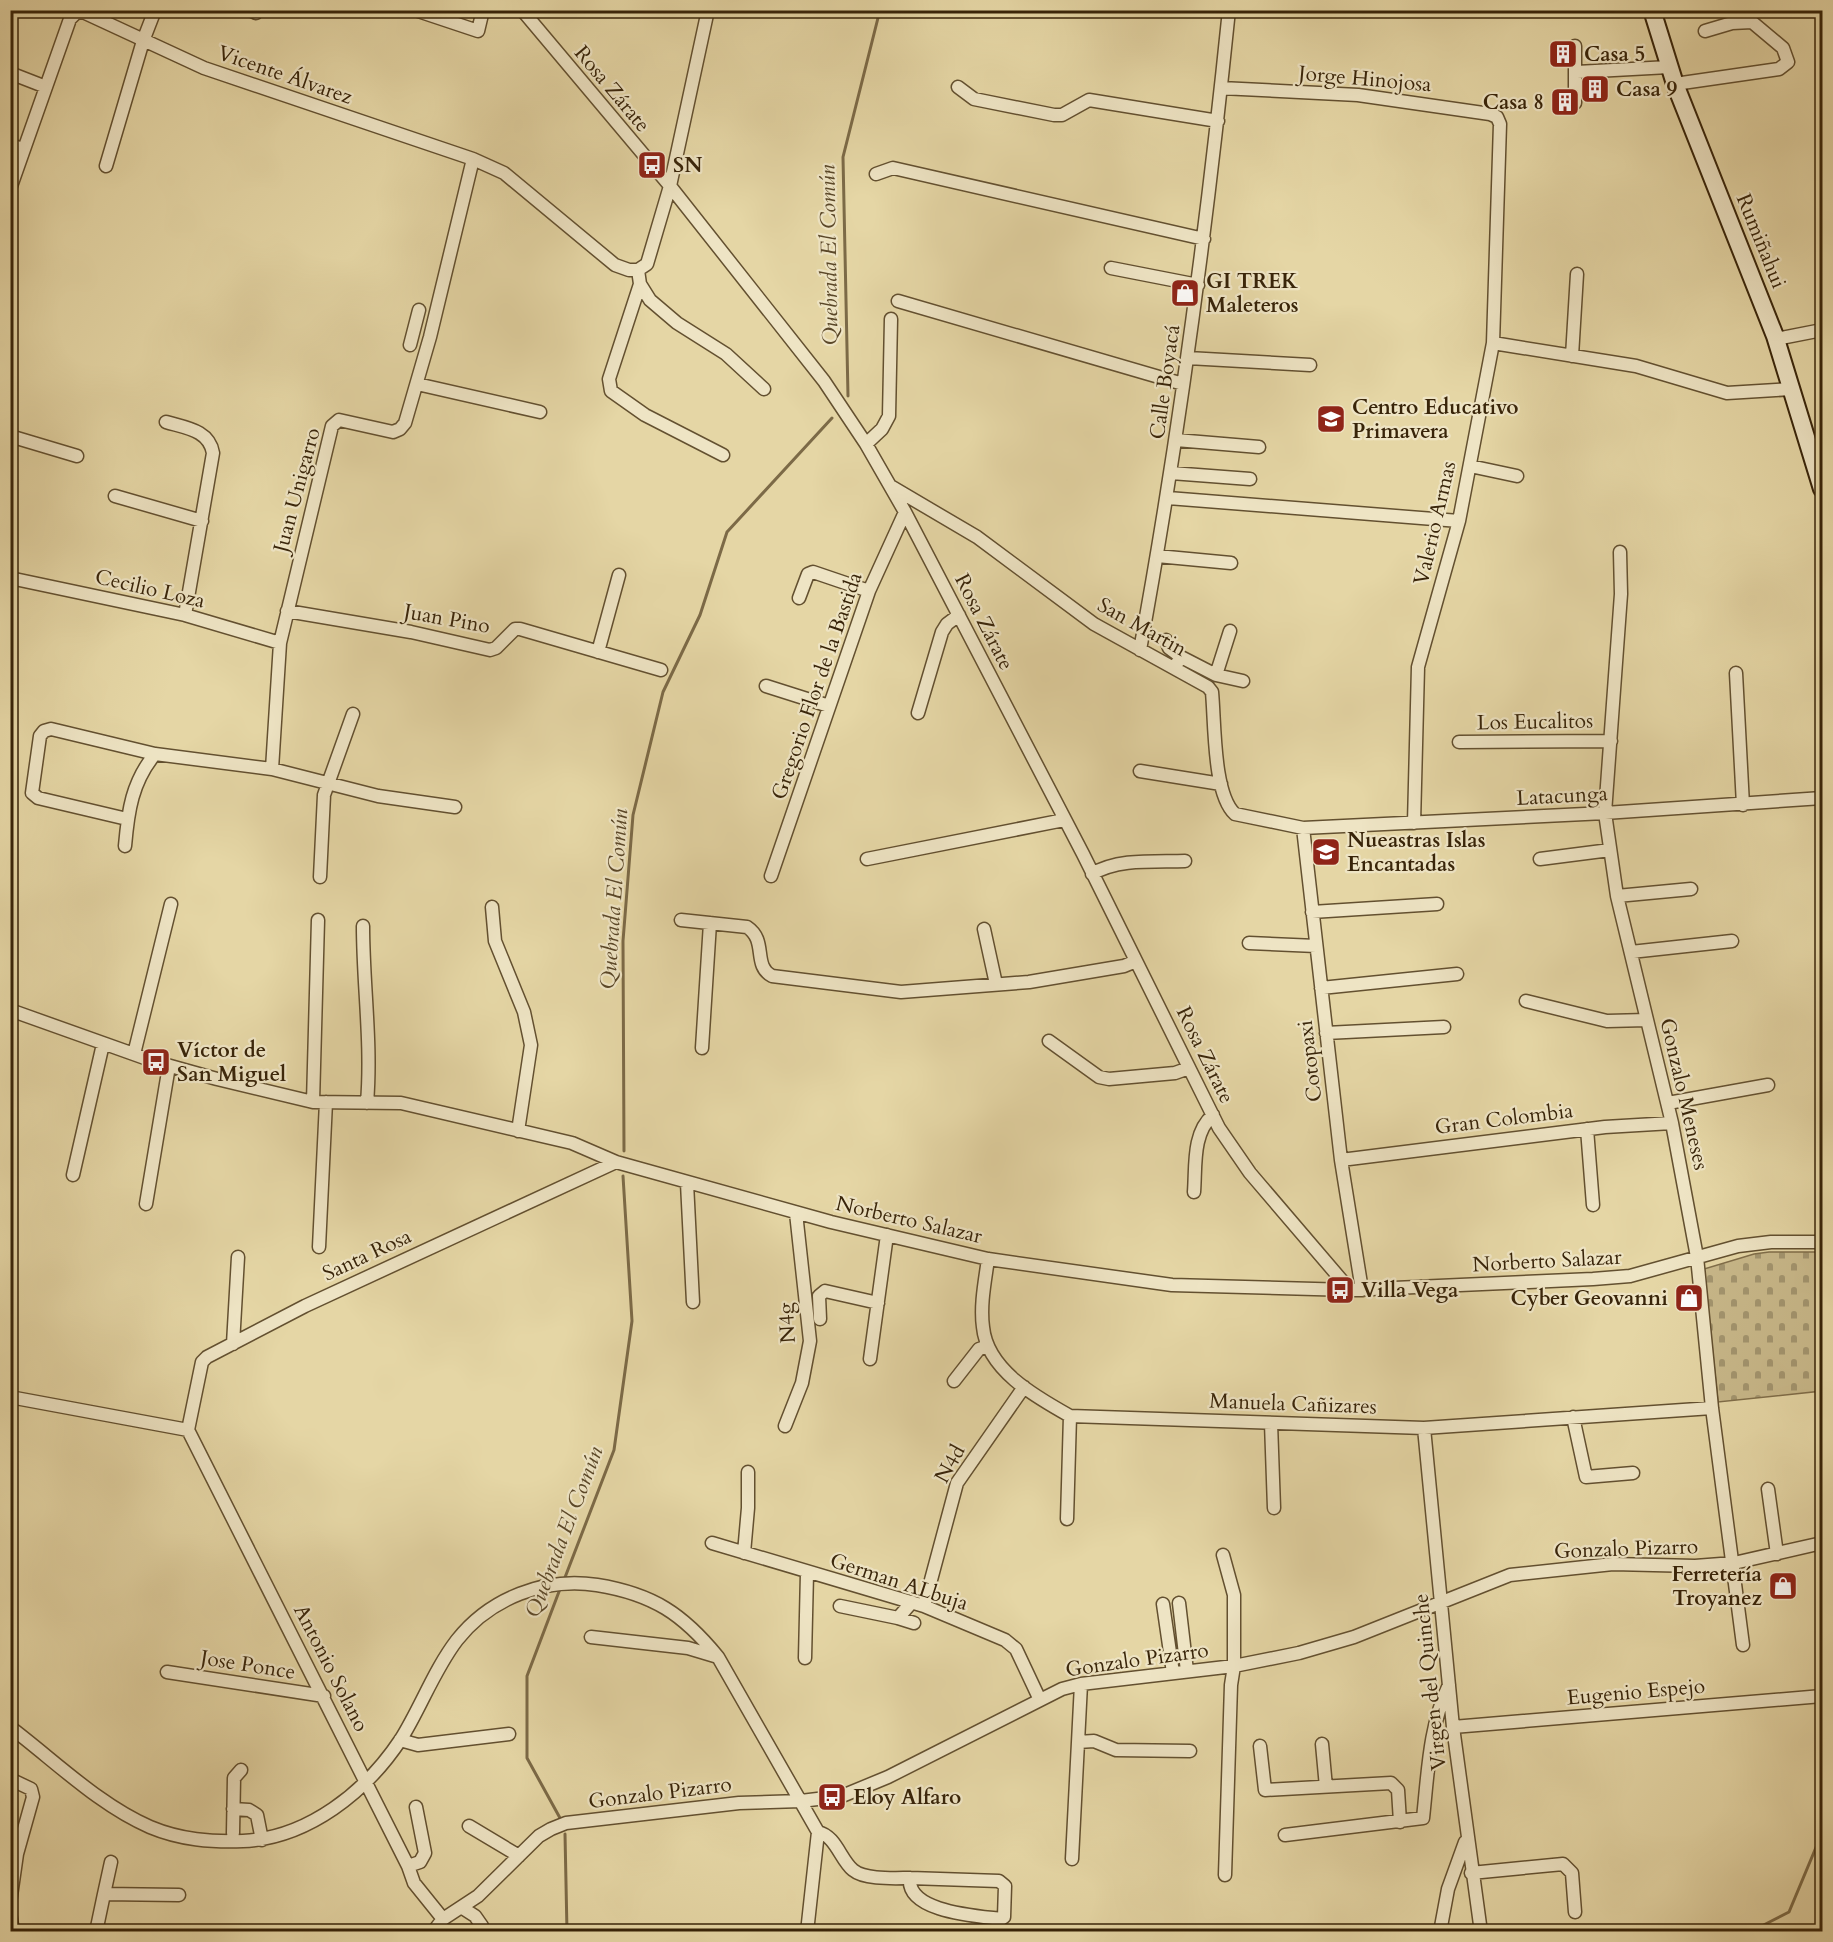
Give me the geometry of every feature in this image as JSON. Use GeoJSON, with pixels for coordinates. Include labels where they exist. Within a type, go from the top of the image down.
{"type":"FeatureCollection","features":[{"type":"Feature","properties":{"kind":"street"},"geometry":{"type":"LineString","coordinates":[[106,166],[143,41],[155,10]]}},
{"type":"Feature","properties":{"kind":"street"},"geometry":{"type":"LineString","coordinates":[[415,10],[478,31],[483,10]]}},
{"type":"Feature","properties":{"kind":"street","name":"Rosa Zárate"},"geometry":{"type":"LineString","coordinates":[[522,10],[670,186],[824,381],[866,444],[891,486],[959,615],[1213,1115],[1250,1173],[1356,1290]]}},
{"type":"Feature","properties":{"kind":"street"},"geometry":{"type":"LineString","coordinates":[[708,10],[670,186],[642,267],[640,284],[609,378],[611,391],[645,416],[723,455]]}},
{"type":"Feature","properties":{"kind":"street","name":"Calle Boyacá"},"geometry":{"type":"LineString","coordinates":[[1140,650],[1168,498],[1188,358],[1218,121],[1229,10]]}},
{"type":"Feature","properties":{"kind":"street","name":"Rumiñahui"},"geometry":{"type":"LineString","coordinates":[[1652,10],[1674,84],[1776,339],[1822,489]]}},
{"type":"Feature","properties":{"kind":"street","name":"Vicente Álvarez"},"geometry":{"type":"LineString","coordinates":[[10,189],[70,19],[76,13],[83,12],[143,41],[260,88],[473,159],[504,173],[615,265],[628,270],[642,267]]}},
{"type":"Feature","properties":{"kind":"street"},"geometry":{"type":"LineString","coordinates":[[1674,84],[1779,69],[1788,62],[1786,52],[1752,22],[1732,23],[1704,31]]}},
{"type":"Feature","properties":{"kind":"street"},"geometry":{"type":"LineString","coordinates":[[1575,46],[1577,72],[1575,103]]}},
{"type":"Feature","properties":{"kind":"street"},"geometry":{"type":"LineString","coordinates":[[1577,72],[1669,67]]}},
{"type":"Feature","properties":{"kind":"street"},"geometry":{"type":"LineString","coordinates":[[10,73],[46,87]]}},
{"type":"Feature","properties":{"kind":"street"},"geometry":{"type":"LineString","coordinates":[[958,87],[979,100],[1054,115],[1062,115],[1089,100],[1218,121]]}},
{"type":"Feature","properties":{"kind":"street","name":"Jorge Hinojosa"},"geometry":{"type":"LineString","coordinates":[[1221,88],[1358,95],[1425,103],[1490,114],[1497,117],[1500,124]]}},
{"type":"Feature","properties":{"kind":"street","name":"Valerio Armas"},"geometry":{"type":"LineString","coordinates":[[1414,823],[1418,667],[1459,521],[1493,343],[1500,124]]}},
{"type":"Feature","properties":{"kind":"street"},"geometry":{"type":"LineString","coordinates":[[10,146],[23,150]]}},
{"type":"Feature","properties":{"kind":"street","name":"Juan Unigarro"},"geometry":{"type":"LineString","coordinates":[[272,769],[280,644],[332,426],[339,420],[393,432],[400,429],[417,384],[430,337],[473,159]]}},
{"type":"Feature","properties":{"kind":"street"},"geometry":{"type":"LineString","coordinates":[[876,174],[893,168],[1204,239]]}},
{"type":"Feature","properties":{"kind":"street"},"geometry":{"type":"LineString","coordinates":[[1112,268],[1198,285]]}},
{"type":"Feature","properties":{"kind":"street"},"geometry":{"type":"LineString","coordinates":[[1572,356],[1577,274]]}},
{"type":"Feature","properties":{"kind":"street"},"geometry":{"type":"LineString","coordinates":[[640,284],[650,300],[702,341],[726,354],[764,389]]}},
{"type":"Feature","properties":{"kind":"street"},"geometry":{"type":"LineString","coordinates":[[898,301],[1183,384]]}},
{"type":"Feature","properties":{"kind":"street"},"geometry":{"type":"LineString","coordinates":[[410,345],[419,310]]}},
{"type":"Feature","properties":{"kind":"street"},"geometry":{"type":"LineString","coordinates":[[866,444],[882,429],[889,416],[891,319]]}},
{"type":"Feature","properties":{"kind":"street"},"geometry":{"type":"LineString","coordinates":[[1776,339],[1822,330]]}},
{"type":"Feature","properties":{"kind":"street"},"geometry":{"type":"LineString","coordinates":[[414,332],[430,337]]}},
{"type":"Feature","properties":{"kind":"street"},"geometry":{"type":"LineString","coordinates":[[1493,343],[1636,366],[1727,393],[1792,389]]}},
{"type":"Feature","properties":{"kind":"street"},"geometry":{"type":"LineString","coordinates":[[1188,358],[1310,365]]}},
{"type":"Feature","properties":{"kind":"street"},"geometry":{"type":"LineString","coordinates":[[417,384],[540,412]]}},
{"type":"Feature","properties":{"kind":"street"},"geometry":{"type":"LineString","coordinates":[[166,422],[205,435],[211,444],[212,467],[185,615]]}},
{"type":"Feature","properties":{"kind":"street"},"geometry":{"type":"LineString","coordinates":[[10,436],[77,456]]}},
{"type":"Feature","properties":{"kind":"street"},"geometry":{"type":"LineString","coordinates":[[1176,440],[1259,447]]}},
{"type":"Feature","properties":{"kind":"street"},"geometry":{"type":"LineString","coordinates":[[1470,466],[1517,476]]}},
{"type":"Feature","properties":{"kind":"street"},"geometry":{"type":"LineString","coordinates":[[1171,473],[1250,479]]}},
{"type":"Feature","properties":{"kind":"street","name":"San Martin"},"geometry":{"type":"LineString","coordinates":[[891,486],[977,537],[1094,624],[1140,650],[1178,662],[1203,682],[1212,692],[1221,784],[1225,801],[1235,814],[1303,828]]}},
{"type":"Feature","properties":{"kind":"street"},"geometry":{"type":"LineString","coordinates":[[115,496],[202,521]]}},
{"type":"Feature","properties":{"kind":"street"},"geometry":{"type":"LineString","coordinates":[[1168,498],[1459,521]]}},
{"type":"Feature","properties":{"kind":"street","name":"Gregorio Flor de la Bastida"},"geometry":{"type":"LineString","coordinates":[[771,876],[869,591],[905,512]]}},
{"type":"Feature","properties":{"kind":"street","name":"Gonzalo Meneses"},"geometry":{"type":"LineString","coordinates":[[1620,552],[1621,594],[1605,813],[1617,896],[1668,1102],[1697,1257],[1712,1408],[1743,1645]]}},
{"type":"Feature","properties":{"kind":"street"},"geometry":{"type":"LineString","coordinates":[[1157,556],[1231,563]]}},
{"type":"Feature","properties":{"kind":"street"},"geometry":{"type":"LineString","coordinates":[[799,598],[810,572],[869,591]]}},
{"type":"Feature","properties":{"kind":"street"},"geometry":{"type":"LineString","coordinates":[[598,652],[619,575]]}},
{"type":"Feature","properties":{"kind":"street","name":"Cecilio Loza"},"geometry":{"type":"LineString","coordinates":[[10,578],[185,615],[280,644]]}},
{"type":"Feature","properties":{"kind":"street","name":"Juan Pino"},"geometry":{"type":"LineString","coordinates":[[287,611],[411,632],[490,650],[496,648],[515,629],[520,629],[661,670]]}},
{"type":"Feature","properties":{"kind":"street"},"geometry":{"type":"LineString","coordinates":[[918,713],[942,632],[947,624],[959,615]]}},
{"type":"Feature","properties":{"kind":"street"},"geometry":{"type":"LineString","coordinates":[[1216,675],[1230,631]]}},
{"type":"Feature","properties":{"kind":"street"},"geometry":{"type":"LineString","coordinates":[[1166,640],[1178,662],[1216,675],[1243,681]]}},
{"type":"Feature","properties":{"kind":"street"},"geometry":{"type":"LineString","coordinates":[[1736,673],[1743,805]]}},
{"type":"Feature","properties":{"kind":"street"},"geometry":{"type":"LineString","coordinates":[[766,686],[829,706]]}},
{"type":"Feature","properties":{"kind":"street"},"geometry":{"type":"LineString","coordinates":[[320,877],[327,785],[353,714]]}},
{"type":"Feature","properties":{"kind":"street"},"geometry":{"type":"LineString","coordinates":[[127,819],[38,798],[32,793],[40,736],[44,730],[51,729],[155,754],[272,769],[327,785],[455,807]]}},
{"type":"Feature","properties":{"kind":"street","name":"Los Eucalitos"},"geometry":{"type":"LineString","coordinates":[[1459,742],[1611,741]]}},
{"type":"Feature","properties":{"kind":"street"},"geometry":{"type":"LineString","coordinates":[[125,846],[127,819],[138,775],[155,754]]}},
{"type":"Feature","properties":{"kind":"street"},"geometry":{"type":"LineString","coordinates":[[1140,771],[1221,784]]}},
{"type":"Feature","properties":{"kind":"street","name":"Latacunga"},"geometry":{"type":"LineString","coordinates":[[1303,828],[1605,813],[1822,798]]}},
{"type":"Feature","properties":{"kind":"street"},"geometry":{"type":"LineString","coordinates":[[867,858],[1064,820]]}},
{"type":"Feature","properties":{"kind":"street","name":"Cotopaxi"},"geometry":{"type":"LineString","coordinates":[[1303,828],[1356,1290]]}},
{"type":"Feature","properties":{"kind":"street"},"geometry":{"type":"LineString","coordinates":[[1540,859],[1610,850]]}},
{"type":"Feature","properties":{"kind":"street"},"geometry":{"type":"LineString","coordinates":[[1092,874],[1104,867],[1119,864],[1185,861]]}},
{"type":"Feature","properties":{"kind":"street"},"geometry":{"type":"LineString","coordinates":[[1617,896],[1691,889]]}},
{"type":"Feature","properties":{"kind":"street"},"geometry":{"type":"LineString","coordinates":[[134,1054],[171,904]]}},
{"type":"Feature","properties":{"kind":"street"},"geometry":{"type":"LineString","coordinates":[[1312,912],[1437,904]]}},
{"type":"Feature","properties":{"kind":"street"},"geometry":{"type":"LineString","coordinates":[[492,907],[495,941],[524,1012],[531,1045],[518,1131]]}},
{"type":"Feature","properties":{"kind":"street"},"geometry":{"type":"LineString","coordinates":[[318,920],[319,1247]]}},
{"type":"Feature","properties":{"kind":"street"},"geometry":{"type":"LineString","coordinates":[[681,920],[747,927],[754,932],[761,945],[761,965],[764,972],[772,976],[901,992],[1029,982],[1124,966],[1136,961]]}},
{"type":"Feature","properties":{"kind":"street"},"geometry":{"type":"LineString","coordinates":[[702,1048],[710,923]]}},
{"type":"Feature","properties":{"kind":"street"},"geometry":{"type":"LineString","coordinates":[[363,926],[363,985],[370,1037],[367,1102]]}},
{"type":"Feature","properties":{"kind":"street"},"geometry":{"type":"LineString","coordinates":[[984,929],[996,984]]}},
{"type":"Feature","properties":{"kind":"street"},"geometry":{"type":"LineString","coordinates":[[1631,952],[1732,941]]}},
{"type":"Feature","properties":{"kind":"street"},"geometry":{"type":"LineString","coordinates":[[1249,943],[1316,946]]}},
{"type":"Feature","properties":{"kind":"street"},"geometry":{"type":"LineString","coordinates":[[1321,988],[1457,974]]}},
{"type":"Feature","properties":{"kind":"street"},"geometry":{"type":"LineString","coordinates":[[1526,1000],[1606,1021],[1647,1020]]}},
{"type":"Feature","properties":{"kind":"street","name":"Norberto Salazar"},"geometry":{"type":"LineString","coordinates":[[10,1010],[169,1066],[320,1102],[401,1103],[572,1143],[616,1162],[687,1183],[887,1235],[988,1258],[1172,1285],[1356,1290],[1630,1276],[1738,1246],[1771,1242],[1822,1242]]}},
{"type":"Feature","properties":{"kind":"street"},"geometry":{"type":"LineString","coordinates":[[1326,1033],[1444,1027]]}},
{"type":"Feature","properties":{"kind":"street"},"geometry":{"type":"LineString","coordinates":[[1049,1041],[1099,1077],[1109,1079],[1175,1073],[1189,1068]]}},
{"type":"Feature","properties":{"kind":"street"},"geometry":{"type":"LineString","coordinates":[[73,1175],[104,1044]]}},
{"type":"Feature","properties":{"kind":"street"},"geometry":{"type":"LineString","coordinates":[[146,1204],[169,1066]]}},
{"type":"Feature","properties":{"kind":"street"},"geometry":{"type":"LineString","coordinates":[[1668,1102],[1768,1085]]}},
{"type":"Feature","properties":{"kind":"street"},"geometry":{"type":"LineString","coordinates":[[1194,1192],[1199,1134],[1202,1126],[1213,1115]]}},
{"type":"Feature","properties":{"kind":"street","name":"Gran Colombia"},"geometry":{"type":"LineString","coordinates":[[1341,1160],[1587,1129],[1672,1123]]}},
{"type":"Feature","properties":{"kind":"street"},"geometry":{"type":"LineString","coordinates":[[1587,1129],[1593,1205]]}},
{"type":"Feature","properties":{"kind":"street","name":"Santa Rosa"},"geometry":{"type":"LineString","coordinates":[[188,1430],[202,1362],[207,1357],[304,1306],[616,1162]]}},
{"type":"Feature","properties":{"kind":"street"},"geometry":{"type":"LineString","coordinates":[[687,1183],[693,1302]]}},
{"type":"Feature","properties":{"kind":"street","name":"N4g"},"geometry":{"type":"LineString","coordinates":[[785,1426],[802,1383],[810,1341],[796,1213]]}},
{"type":"Feature","properties":{"kind":"street"},"geometry":{"type":"LineString","coordinates":[[870,1359],[887,1235]]}},
{"type":"Feature","properties":{"kind":"street"},"geometry":{"type":"LineString","coordinates":[[233,1344],[238,1257]]}},
{"type":"Feature","properties":{"kind":"street"},"geometry":{"type":"LineString","coordinates":[[988,1258],[983,1304],[983,1328],[988,1346],[998,1363],[1024,1387],[1070,1416],[1066,1519]]}},
{"type":"Feature","properties":{"kind":"street"},"geometry":{"type":"LineString","coordinates":[[820,1319],[819,1296],[825,1291],[878,1303]]}},
{"type":"Feature","properties":{"kind":"street"},"geometry":{"type":"LineString","coordinates":[[954,1381],[979,1349],[988,1346]]}},
{"type":"Feature","properties":{"kind":"street","name":"N4d"},"geometry":{"type":"LineString","coordinates":[[918,1604],[957,1483],[1024,1387]]}},
{"type":"Feature","properties":{"kind":"street"},"geometry":{"type":"LineString","coordinates":[[10,1396],[188,1430]]}},
{"type":"Feature","properties":{"kind":"street","name":"Manuela Cañizares"},"geometry":{"type":"LineString","coordinates":[[1070,1416],[1424,1428],[1712,1408]]}},
{"type":"Feature","properties":{"kind":"street"},"geometry":{"type":"LineString","coordinates":[[1573,1417],[1586,1477],[1634,1473]]}},
{"type":"Feature","properties":{"kind":"street"},"geometry":{"type":"LineString","coordinates":[[1271,1423],[1274,1508]]}},
{"type":"Feature","properties":{"kind":"street","name":"Virgen del Quinche"},"geometry":{"type":"LineString","coordinates":[[1424,1428],[1453,1727],[1471,1873],[1481,1932]]}},
{"type":"Feature","properties":{"kind":"street","name":"Antonio Solano"},"geometry":{"type":"LineString","coordinates":[[188,1430],[324,1696],[408,1866],[414,1883],[443,1919]]}},
{"type":"Feature","properties":{"kind":"street"},"geometry":{"type":"LineString","coordinates":[[744,1553],[747,1531],[748,1472]]}},
{"type":"Feature","properties":{"kind":"street"},"geometry":{"type":"LineString","coordinates":[[1768,1489],[1778,1554]]}},
{"type":"Feature","properties":{"kind":"street","name":"Gonzalo Pizarro"},"geometry":{"type":"LineString","coordinates":[[434,1932],[443,1919],[478,1896],[539,1836],[566,1823],[739,1803],[801,1801],[842,1796],[864,1788],[1040,1700],[1081,1684],[1234,1666],[1299,1653],[1354,1637],[1510,1575],[1613,1564],[1734,1563],[1822,1543]]}},
{"type":"Feature","properties":{"kind":"street","name":"German ALbuja"},"geometry":{"type":"LineString","coordinates":[[712,1544],[918,1604],[1005,1640],[1016,1649],[1040,1700]]}},
{"type":"Feature","properties":{"kind":"street"},"geometry":{"type":"LineString","coordinates":[[1223,1555],[1234,1594],[1234,1666],[1231,1685],[1225,1875]]}},
{"type":"Feature","properties":{"kind":"street"},"geometry":{"type":"LineString","coordinates":[[805,1658],[807,1573]]}},
{"type":"Feature","properties":{"kind":"street"},"geometry":{"type":"LineString","coordinates":[[10,1727],[100,1796],[148,1826],[192,1840],[217,1842],[262,1840],[294,1830],[327,1814],[365,1781],[400,1740],[457,1639],[493,1607],[533,1588],[554,1583],[573,1583],[634,1593],[672,1611],[689,1624],[718,1657],[818,1832],[830,1839],[853,1870],[862,1874],[910,1878],[999,1881],[1005,1886],[1004,1917],[1001,1919],[951,1912],[927,1904],[913,1893],[909,1885],[910,1878]]}},
{"type":"Feature","properties":{"kind":"street"},"geometry":{"type":"LineString","coordinates":[[1179,1603],[1188,1671]]}},
{"type":"Feature","properties":{"kind":"street"},"geometry":{"type":"LineString","coordinates":[[898,1618],[918,1604]]}},
{"type":"Feature","properties":{"kind":"street"},"geometry":{"type":"LineString","coordinates":[[1163,1604],[1173,1673]]}},
{"type":"Feature","properties":{"kind":"street"},"geometry":{"type":"LineString","coordinates":[[840,1606],[914,1623]]}},
{"type":"Feature","properties":{"kind":"street"},"geometry":{"type":"LineString","coordinates":[[591,1637],[688,1648],[718,1657]]}},
{"type":"Feature","properties":{"kind":"street","name":"Jose Ponce"},"geometry":{"type":"LineString","coordinates":[[166,1672],[324,1696]]}},
{"type":"Feature","properties":{"kind":"street"},"geometry":{"type":"LineString","coordinates":[[1072,1859],[1081,1684]]}},
{"type":"Feature","properties":{"kind":"street"},"geometry":{"type":"LineString","coordinates":[[1285,1835],[1423,1818],[1432,1739],[1438,1711],[1449,1684]]}},
{"type":"Feature","properties":{"kind":"street","name":"Eugenio Espejo"},"geometry":{"type":"LineString","coordinates":[[1453,1727],[1822,1696]]}},
{"type":"Feature","properties":{"kind":"street"},"geometry":{"type":"LineString","coordinates":[[400,1740],[418,1745],[509,1734]]}},
{"type":"Feature","properties":{"kind":"street"},"geometry":{"type":"LineString","coordinates":[[1078,1742],[1094,1742],[1116,1750],[1190,1751]]}},
{"type":"Feature","properties":{"kind":"street"},"geometry":{"type":"LineString","coordinates":[[1322,1744],[1326,1787]]}},
{"type":"Feature","properties":{"kind":"street"},"geometry":{"type":"LineString","coordinates":[[1260,1746],[1265,1790],[1391,1783],[1398,1790],[1400,1822]]}},
{"type":"Feature","properties":{"kind":"street"},"geometry":{"type":"LineString","coordinates":[[233,1833],[234,1778],[241,1770]]}},
{"type":"Feature","properties":{"kind":"street"},"geometry":{"type":"LineString","coordinates":[[10,1779],[31,1789],[33,1797],[17,1854],[10,1904]]}},
{"type":"Feature","properties":{"kind":"street"},"geometry":{"type":"LineString","coordinates":[[408,1866],[420,1862],[425,1853],[416,1807]]}},
{"type":"Feature","properties":{"kind":"street"},"geometry":{"type":"LineString","coordinates":[[233,1809],[249,1810],[257,1815],[262,1840]]}},
{"type":"Feature","properties":{"kind":"street"},"geometry":{"type":"LineString","coordinates":[[469,1826],[519,1856]]}},
{"type":"Feature","properties":{"kind":"street"},"geometry":{"type":"LineString","coordinates":[[807,1932],[818,1832]]}},
{"type":"Feature","properties":{"kind":"street"},"geometry":{"type":"LineString","coordinates":[[1440,1932],[1448,1889],[1467,1838]]}},
{"type":"Feature","properties":{"kind":"street"},"geometry":{"type":"LineString","coordinates":[[96,1932],[111,1862]]}},
{"type":"Feature","properties":{"kind":"street"},"geometry":{"type":"LineString","coordinates":[[1471,1873],[1563,1864],[1572,1873],[1575,1912]]}},
{"type":"Feature","properties":{"kind":"street"},"geometry":{"type":"LineString","coordinates":[[104,1894],[179,1895]]}},
{"type":"Feature","properties":{"kind":"street"},"geometry":{"type":"LineString","coordinates":[[461,1908],[479,1920],[482,1926],[480,1932]]}},
{"type":"Feature","properties":{"kind":"street"},"geometry":{"type":"LineString","coordinates":[[10,1912],[13,1932]]}},
{"type":"Feature","properties":{"kind":"green space"},"geometry":{"type":"Polygon","coordinates":[[[1822,1252],[1822,1391],[1718,1402],[1704,1269],[1754,1254],[1822,1252]]]}},
{"type":"Feature","properties":{"kind":"waterway","name":"Quebrada El Común"},"geometry":{"type":"LineString","coordinates":[[848,396],[843,157],[880,10]]}},
{"type":"Feature","properties":{"kind":"waterway"},"geometry":{"type":"LineString","coordinates":[[1819,10],[1822,15]]}},
{"type":"Feature","properties":{"kind":"waterway","name":"Quebrada El Común"},"geometry":{"type":"LineString","coordinates":[[624,1151],[623,941],[633,815],[663,692],[700,615],[727,532],[832,418]]}},
{"type":"Feature","properties":{"kind":"waterway","name":"Quebrada El Común"},"geometry":{"type":"LineString","coordinates":[[564,1580],[614,1450],[632,1321],[623,1176]]}},
{"type":"Feature","properties":{"kind":"waterway","name":"Quebrada El Común"},"geometry":{"type":"LineString","coordinates":[[560,1589],[527,1676],[527,1758],[560,1818]]}},
{"type":"Feature","properties":{"kind":"waterway"},"geometry":{"type":"LineString","coordinates":[[1750,1932],[1789,1912],[1822,1833]]}},
{"type":"Feature","properties":{"kind":"waterway","name":"Quebrada El Común"},"geometry":{"type":"LineString","coordinates":[[565,1834],[567,1932]]}},
{"type":"Feature","properties":{"kind":"place","name":"Casa 5"},"geometry":{"type":"Point","coordinates":[1563,54]}},
{"type":"Feature","properties":{"kind":"place","name":"Casa 9"},"geometry":{"type":"Point","coordinates":[1595,89]}},
{"type":"Feature","properties":{"kind":"place","name":"Casa 8"},"geometry":{"type":"Point","coordinates":[1565,102]}},
{"type":"Feature","properties":{"kind":"place","name":"SN"},"geometry":{"type":"Point","coordinates":[652,165]}},
{"type":"Feature","properties":{"kind":"place","name":"GI TREK Maleteros"},"geometry":{"type":"Point","coordinates":[1185,293]}},
{"type":"Feature","properties":{"kind":"place","name":"Centro Educativo Primavera"},"geometry":{"type":"Point","coordinates":[1331,419]}},
{"type":"Feature","properties":{"kind":"place","name":"Nueastras Islas Encantadas"},"geometry":{"type":"Point","coordinates":[1326,852]}},
{"type":"Feature","properties":{"kind":"place","name":"Víctor de San Miguel"},"geometry":{"type":"Point","coordinates":[156,1062]}},
{"type":"Feature","properties":{"kind":"place","name":"Villa Vega"},"geometry":{"type":"Point","coordinates":[1340,1290]}},
{"type":"Feature","properties":{"kind":"place","name":"Cyber Geovanni"},"geometry":{"type":"Point","coordinates":[1689,1298]}},
{"type":"Feature","properties":{"kind":"place","name":"Ferretería Troyanez"},"geometry":{"type":"Point","coordinates":[1783,1586]}},
{"type":"Feature","properties":{"kind":"place","name":"Eloy Alfaro"},"geometry":{"type":"Point","coordinates":[832,1797]}}]}
